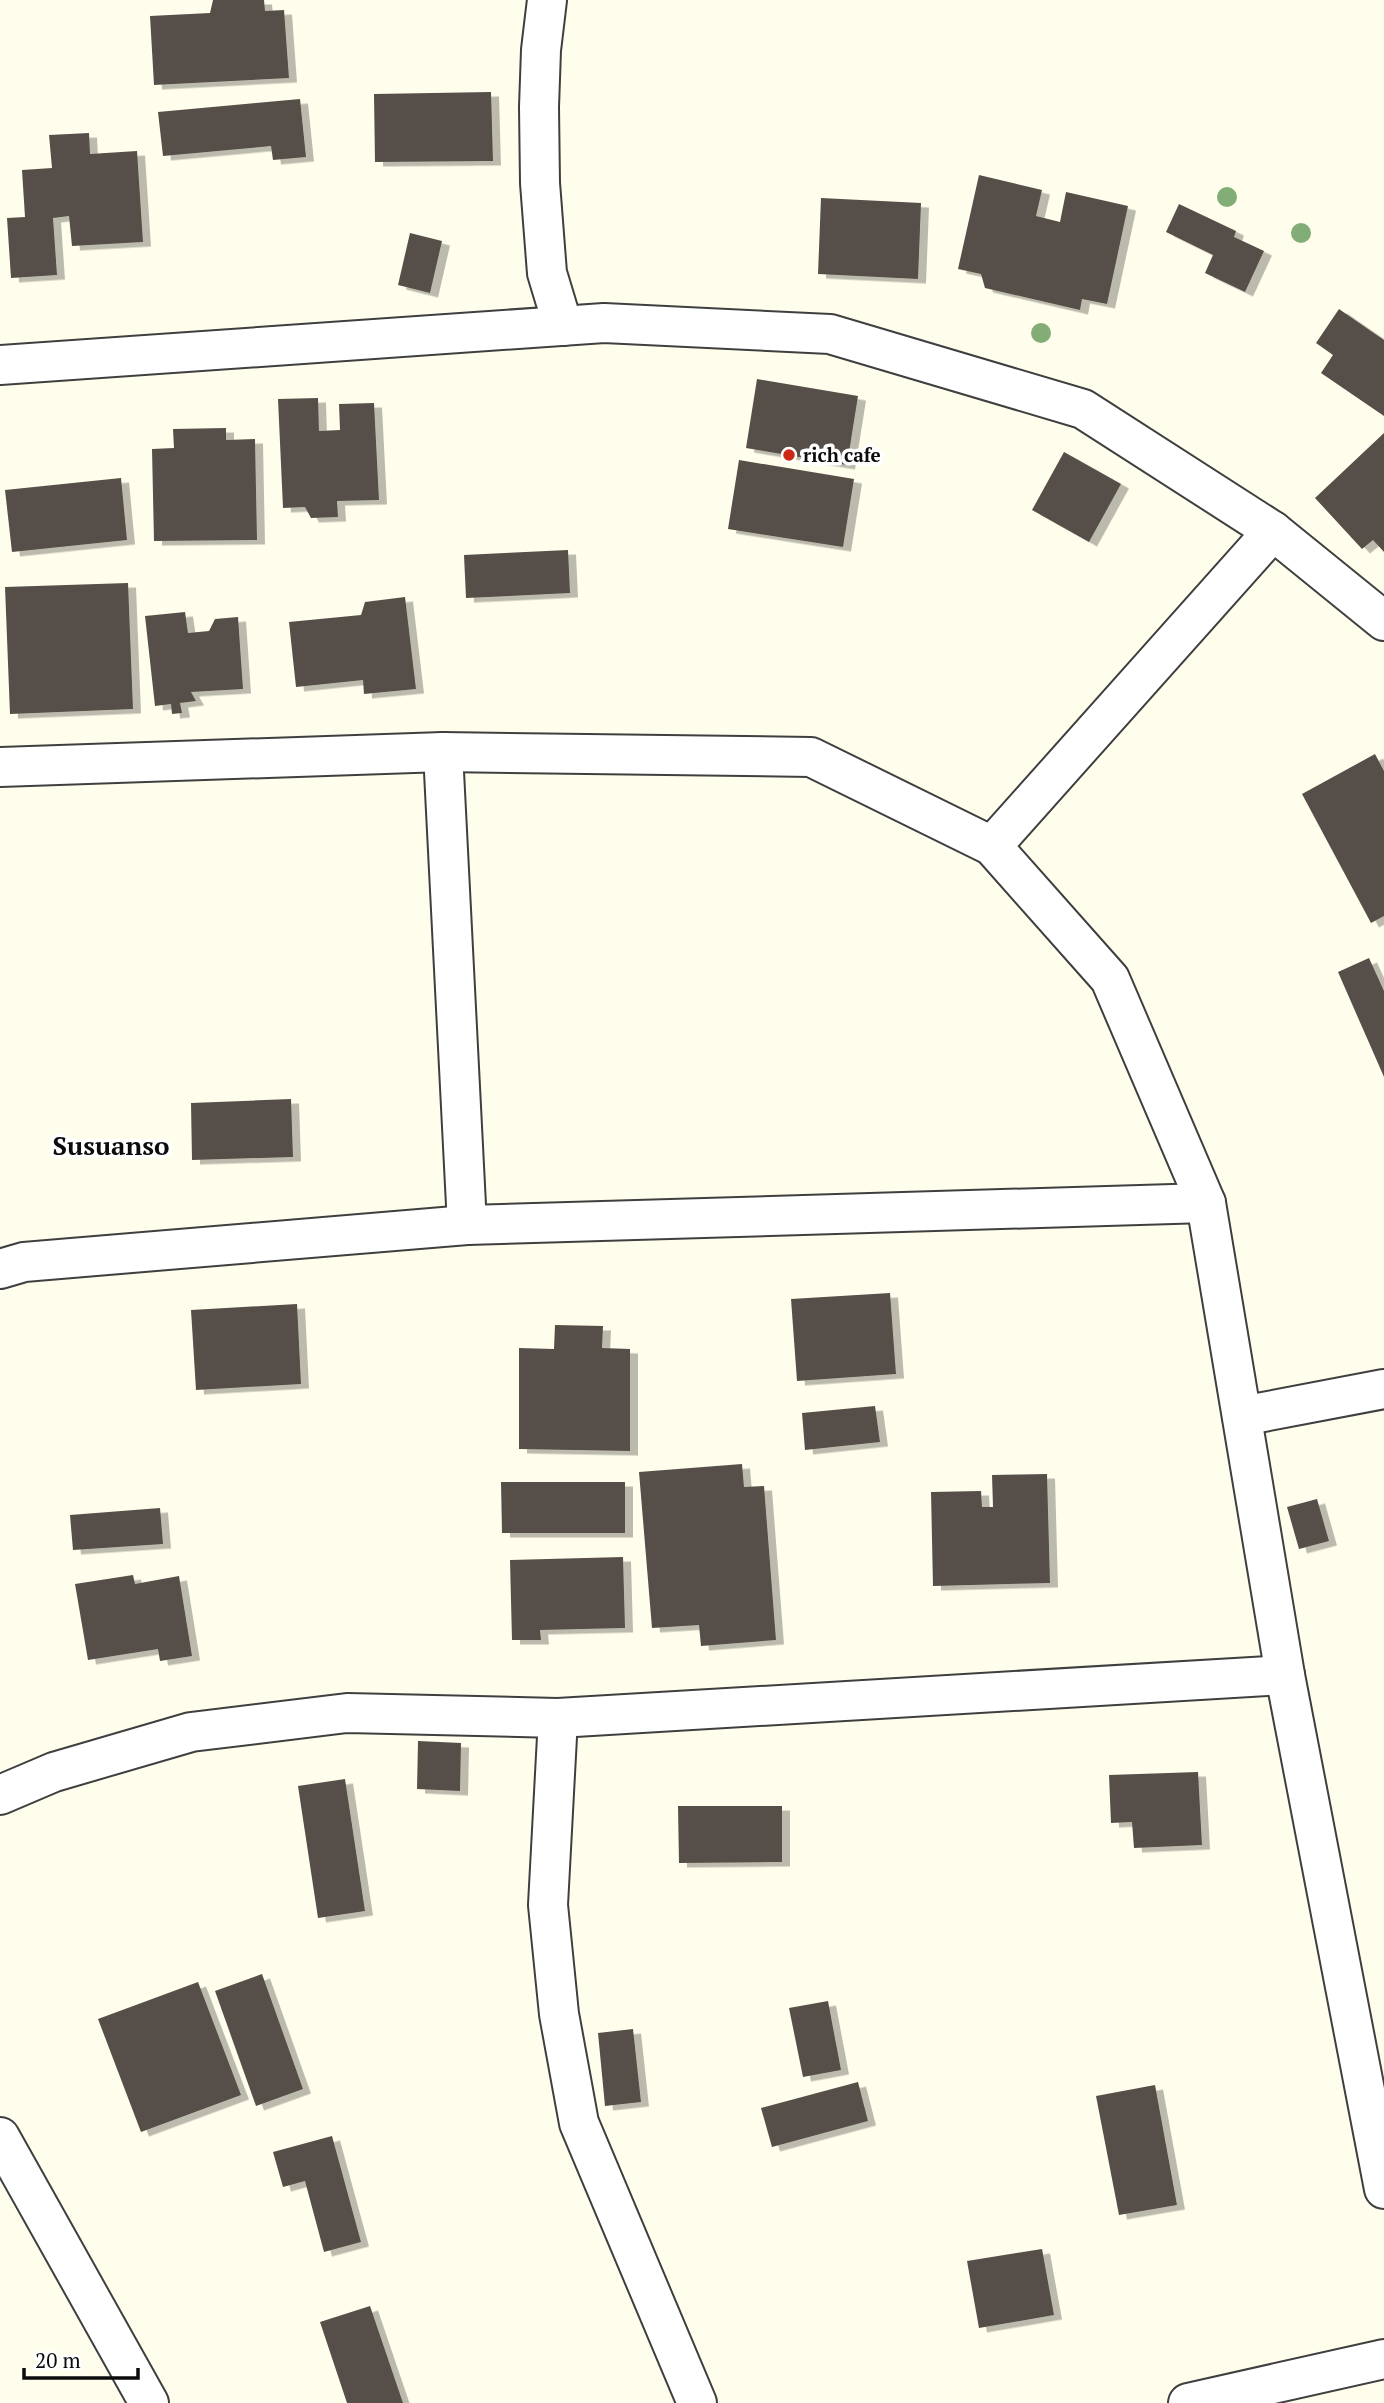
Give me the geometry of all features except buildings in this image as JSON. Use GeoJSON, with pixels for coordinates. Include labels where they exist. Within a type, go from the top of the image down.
{"type":"FeatureCollection","features":[{"type":"Feature","properties":{"kind":"street"},"geometry":{"type":"LineString","coordinates":[[547,0],[541,50],[540,183],[547,273],[563,326]]}},
{"type":"Feature","properties":{"kind":"street"},"geometry":{"type":"LineString","coordinates":[[0,365],[604,323],[830,334],[1083,409],[1273,531],[1384,621]]}},
{"type":"Feature","properties":{"kind":"street"},"geometry":{"type":"LineString","coordinates":[[992,846],[1273,531]]}},
{"type":"Feature","properties":{"kind":"street"},"geometry":{"type":"LineString","coordinates":[[443,752],[467,1225]]}},
{"type":"Feature","properties":{"kind":"street"},"geometry":{"type":"LineString","coordinates":[[0,767],[443,752],[811,757],[992,846],[1110,979],[1206,1203],[1285,1675],[1384,2189]]}},
{"type":"Feature","properties":{"kind":"street"},"geometry":{"type":"LineString","coordinates":[[0,1269],[24,1262],[467,1225],[1206,1203]]}},
{"type":"Feature","properties":{"kind":"street"},"geometry":{"type":"LineString","coordinates":[[1242,1416],[1384,1389]]}},
{"type":"Feature","properties":{"kind":"street"},"geometry":{"type":"LineString","coordinates":[[0,1795],[54,1772],[191,1732],[347,1713],[558,1718],[1285,1675]]}},
{"type":"Feature","properties":{"kind":"street"},"geometry":{"type":"LineString","coordinates":[[558,1718],[548,1905],[559,2014],[579,2123],[697,2403]]}},
{"type":"Feature","properties":{"kind":"street"},"geometry":{"type":"LineString","coordinates":[[0,2137],[149,2403]]}},
{"type":"Feature","properties":{"kind":"street"},"geometry":{"type":"LineString","coordinates":[[1188,2403],[1384,2359]]}},
{"type":"Feature","properties":{"kind":"place","name":"rich cafe"},"geometry":{"type":"Point","coordinates":[789,455]}},
{"type":"Feature","properties":{"kind":"district","name":"Susuanso"},"geometry":{"type":"Point","coordinates":[111,1146]}}]}
